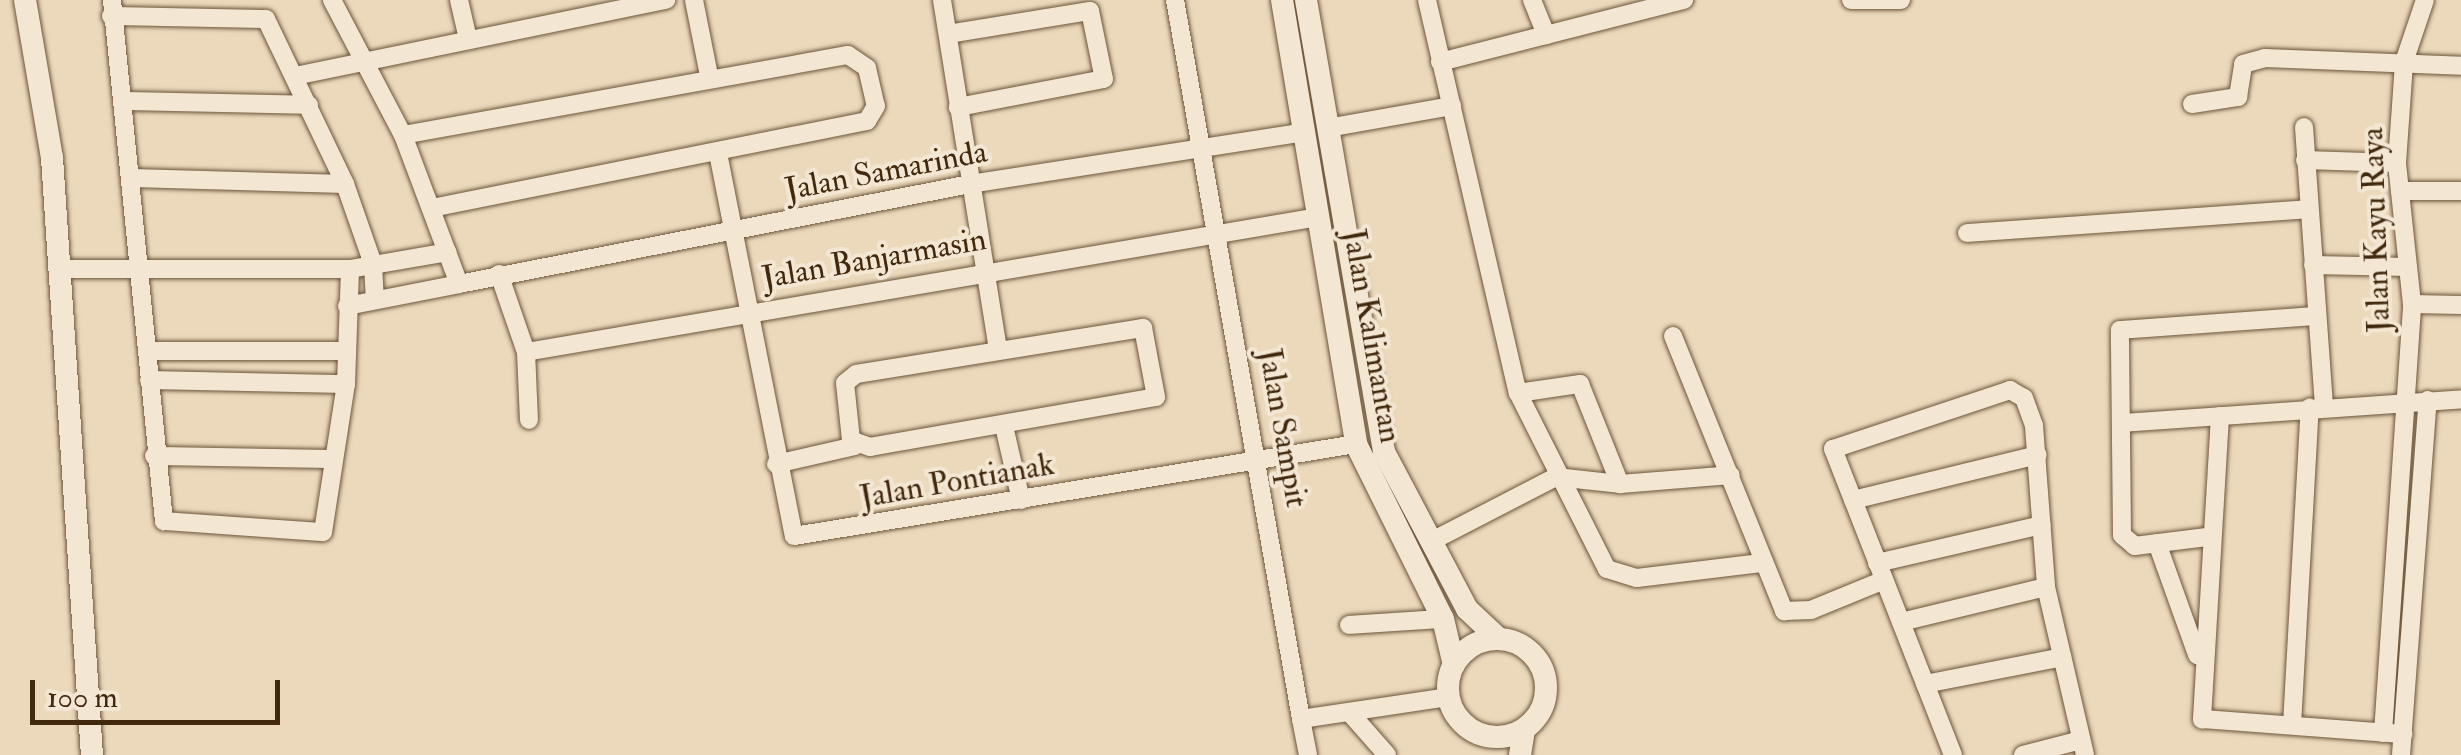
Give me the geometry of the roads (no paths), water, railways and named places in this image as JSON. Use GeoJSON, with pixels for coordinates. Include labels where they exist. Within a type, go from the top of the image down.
{"type":"FeatureCollection","features":[{"type":"Feature","properties":{"kind":"main road"},"geometry":{"type":"LineString","coordinates":[[25,0],[61,269],[92,755]]}},
{"type":"Feature","properties":{"kind":"main road","name":"Jalan Kalimantan"},"geometry":{"type":"LineString","coordinates":[[1282,0],[1306,74],[1384,452],[1467,608],[1499,639]]}},
{"type":"Feature","properties":{"kind":"main road","name":"Jalan Kalimantan"},"geometry":{"type":"LineString","coordinates":[[1306,0],[1306,74]]}},
{"type":"Feature","properties":{"kind":"main road","name":"Jalan Kalimantan"},"geometry":{"type":"LineString","coordinates":[[1316,130],[1318,217],[1356,444],[1442,619],[1454,665]]}},
{"type":"Feature","properties":{"kind":"main road"},"geometry":{"type":"LineString","coordinates":[[1340,344],[1363,339]]}},
{"type":"Feature","properties":{"kind":"main road"},"geometry":{"type":"LineString","coordinates":[[1499,639],[1528,649],[1545,675],[1544,705],[1524,729],[1487,745],[1449,697],[1454,665],[1499,639]]}},
{"type":"Feature","properties":{"kind":"main road"},"geometry":{"type":"LineString","coordinates":[[1520,755],[1524,729]]}},
{"type":"Feature","properties":{"kind":"street"},"geometry":{"type":"LineString","coordinates":[[332,0],[356,58],[403,134],[434,207],[459,284]]}},
{"type":"Feature","properties":{"kind":"street"},"geometry":{"type":"LineString","coordinates":[[459,0],[467,36]]}},
{"type":"Feature","properties":{"kind":"street"},"geometry":{"type":"LineString","coordinates":[[296,76],[356,58],[666,0]]}},
{"type":"Feature","properties":{"kind":"street"},"geometry":{"type":"LineString","coordinates":[[694,0],[709,76]]}},
{"type":"Feature","properties":{"kind":"street"},"geometry":{"type":"LineString","coordinates":[[942,0],[998,350]]}},
{"type":"Feature","properties":{"kind":"street","name":"Jalan Sampit"},"geometry":{"type":"LineString","coordinates":[[1174,0],[1259,459],[1308,755]]}},
{"type":"Feature","properties":{"kind":"street"},"geometry":{"type":"LineString","coordinates":[[1427,0],[1518,393],[1556,477],[1620,578],[1761,563]]}},
{"type":"Feature","properties":{"kind":"street"},"geometry":{"type":"LineString","coordinates":[[1532,0],[1546,35]]}},
{"type":"Feature","properties":{"kind":"street"},"geometry":{"type":"LineString","coordinates":[[1440,62],[1546,35],[1614,8],[1684,0]]}},
{"type":"Feature","properties":{"kind":"street"},"geometry":{"type":"LineString","coordinates":[[1851,0],[1901,0]]}},
{"type":"Feature","properties":{"kind":"street","name":"Jalan Kayu Raya"},"geometry":{"type":"LineString","coordinates":[[2419,400],[2397,163],[2404,62],[2425,0]]}},
{"type":"Feature","properties":{"kind":"street"},"geometry":{"type":"LineString","coordinates":[[350,270],[346,384],[327,526],[316,533],[171,526],[158,514],[141,263],[112,8],[266,19],[345,184],[374,264],[375,297]]}},
{"type":"Feature","properties":{"kind":"street"},"geometry":{"type":"LineString","coordinates":[[948,34],[1090,11],[1104,79],[958,107]]}},
{"type":"Feature","properties":{"kind":"street"},"geometry":{"type":"LineString","coordinates":[[2192,104],[2238,96],[2248,61],[2314,54],[2461,66]]}},
{"type":"Feature","properties":{"kind":"street"},"geometry":{"type":"LineString","coordinates":[[403,134],[709,76],[848,55],[867,68],[876,106],[867,120],[718,153],[434,207]]}},
{"type":"Feature","properties":{"kind":"street"},"geometry":{"type":"LineString","coordinates":[[124,100],[309,106]]}},
{"type":"Feature","properties":{"kind":"street","name":"Jalan Samarinda"},"geometry":{"type":"LineString","coordinates":[[347,306],[375,297],[732,233],[970,184],[1452,106]]}},
{"type":"Feature","properties":{"kind":"street"},"geometry":{"type":"LineString","coordinates":[[2292,725],[2317,408],[2317,316],[2304,128]]}},
{"type":"Feature","properties":{"kind":"street","name":"Jalan Pontianak"},"geometry":{"type":"LineString","coordinates":[[718,153],[787,522],[803,539],[1356,444]]}},
{"type":"Feature","properties":{"kind":"street"},"geometry":{"type":"LineString","coordinates":[[2305,160],[2397,163]]}},
{"type":"Feature","properties":{"kind":"street"},"geometry":{"type":"LineString","coordinates":[[132,178],[345,184]]}},
{"type":"Feature","properties":{"kind":"street"},"geometry":{"type":"LineString","coordinates":[[2400,191],[2461,192]]}},
{"type":"Feature","properties":{"kind":"street"},"geometry":{"type":"LineString","coordinates":[[1967,233],[2309,209]]}},
{"type":"Feature","properties":{"kind":"street","name":"Jalan Banjarmasin"},"geometry":{"type":"LineString","coordinates":[[526,352],[1216,230],[1318,217]]}},
{"type":"Feature","properties":{"kind":"street"},"geometry":{"type":"LineString","coordinates":[[61,269],[141,263],[350,270],[448,252]]}},
{"type":"Feature","properties":{"kind":"street"},"geometry":{"type":"LineString","coordinates":[[2313,264],[2408,267]]}},
{"type":"Feature","properties":{"kind":"street"},"geometry":{"type":"LineString","coordinates":[[490,276],[526,352],[529,420]]}},
{"type":"Feature","properties":{"kind":"street"},"geometry":{"type":"LineString","coordinates":[[2412,304],[2461,305]]}},
{"type":"Feature","properties":{"kind":"street"},"geometry":{"type":"LineString","coordinates":[[2207,536],[2135,546],[2122,535],[2120,330],[2317,316]]}},
{"type":"Feature","properties":{"kind":"street"},"geometry":{"type":"LineString","coordinates":[[776,464],[855,446],[1004,426],[1156,397],[1160,387],[1142,328],[848,377],[855,446]]}},
{"type":"Feature","properties":{"kind":"street"},"geometry":{"type":"LineString","coordinates":[[1674,336],[1731,474],[1761,563],[1784,611],[1811,610],[1880,571],[2042,524]]}},
{"type":"Feature","properties":{"kind":"street"},"geometry":{"type":"LineString","coordinates":[[147,350],[346,352]]}},
{"type":"Feature","properties":{"kind":"street"},"geometry":{"type":"LineString","coordinates":[[149,380],[346,384]]}},
{"type":"Feature","properties":{"kind":"street"},"geometry":{"type":"LineString","coordinates":[[1518,393],[1580,384],[1620,484]]}},
{"type":"Feature","properties":{"kind":"street"},"geometry":{"type":"LineString","coordinates":[[1953,755],[1834,444],[2010,390],[2024,398],[2038,455],[2046,587],[2083,747],[2024,755]]}},
{"type":"Feature","properties":{"kind":"street"},"geometry":{"type":"LineString","coordinates":[[2122,423],[2461,399]]}},
{"type":"Feature","properties":{"kind":"street"},"geometry":{"type":"LineString","coordinates":[[2383,733],[2419,400]]}},
{"type":"Feature","properties":{"kind":"street"},"geometry":{"type":"LineString","coordinates":[[2401,755],[2419,400]]}},
{"type":"Feature","properties":{"kind":"street"},"geometry":{"type":"LineString","coordinates":[[2220,416],[2207,536],[2200,664],[2202,719],[2403,734]]}},
{"type":"Feature","properties":{"kind":"street"},"geometry":{"type":"LineString","coordinates":[[1004,426],[1021,500]]}},
{"type":"Feature","properties":{"kind":"street"},"geometry":{"type":"LineString","coordinates":[[1853,500],[2038,455]]}},
{"type":"Feature","properties":{"kind":"street"},"geometry":{"type":"LineString","coordinates":[[154,456],[334,459]]}},
{"type":"Feature","properties":{"kind":"street"},"geometry":{"type":"LineString","coordinates":[[1430,542],[1556,477],[1620,484],[1731,474]]}},
{"type":"Feature","properties":{"kind":"street"},"geometry":{"type":"LineString","coordinates":[[2157,543],[2200,664]]}},
{"type":"Feature","properties":{"kind":"street"},"geometry":{"type":"LineString","coordinates":[[1901,622],[2046,587]]}},
{"type":"Feature","properties":{"kind":"street"},"geometry":{"type":"LineString","coordinates":[[1348,624],[1442,619]]}},
{"type":"Feature","properties":{"kind":"street"},"geometry":{"type":"LineString","coordinates":[[1925,684],[2062,656]]}},
{"type":"Feature","properties":{"kind":"street"},"geometry":{"type":"LineString","coordinates":[[1301,720],[1449,697]]}},
{"type":"Feature","properties":{"kind":"street"},"geometry":{"type":"LineString","coordinates":[[1350,712],[1386,755]]}}]}
